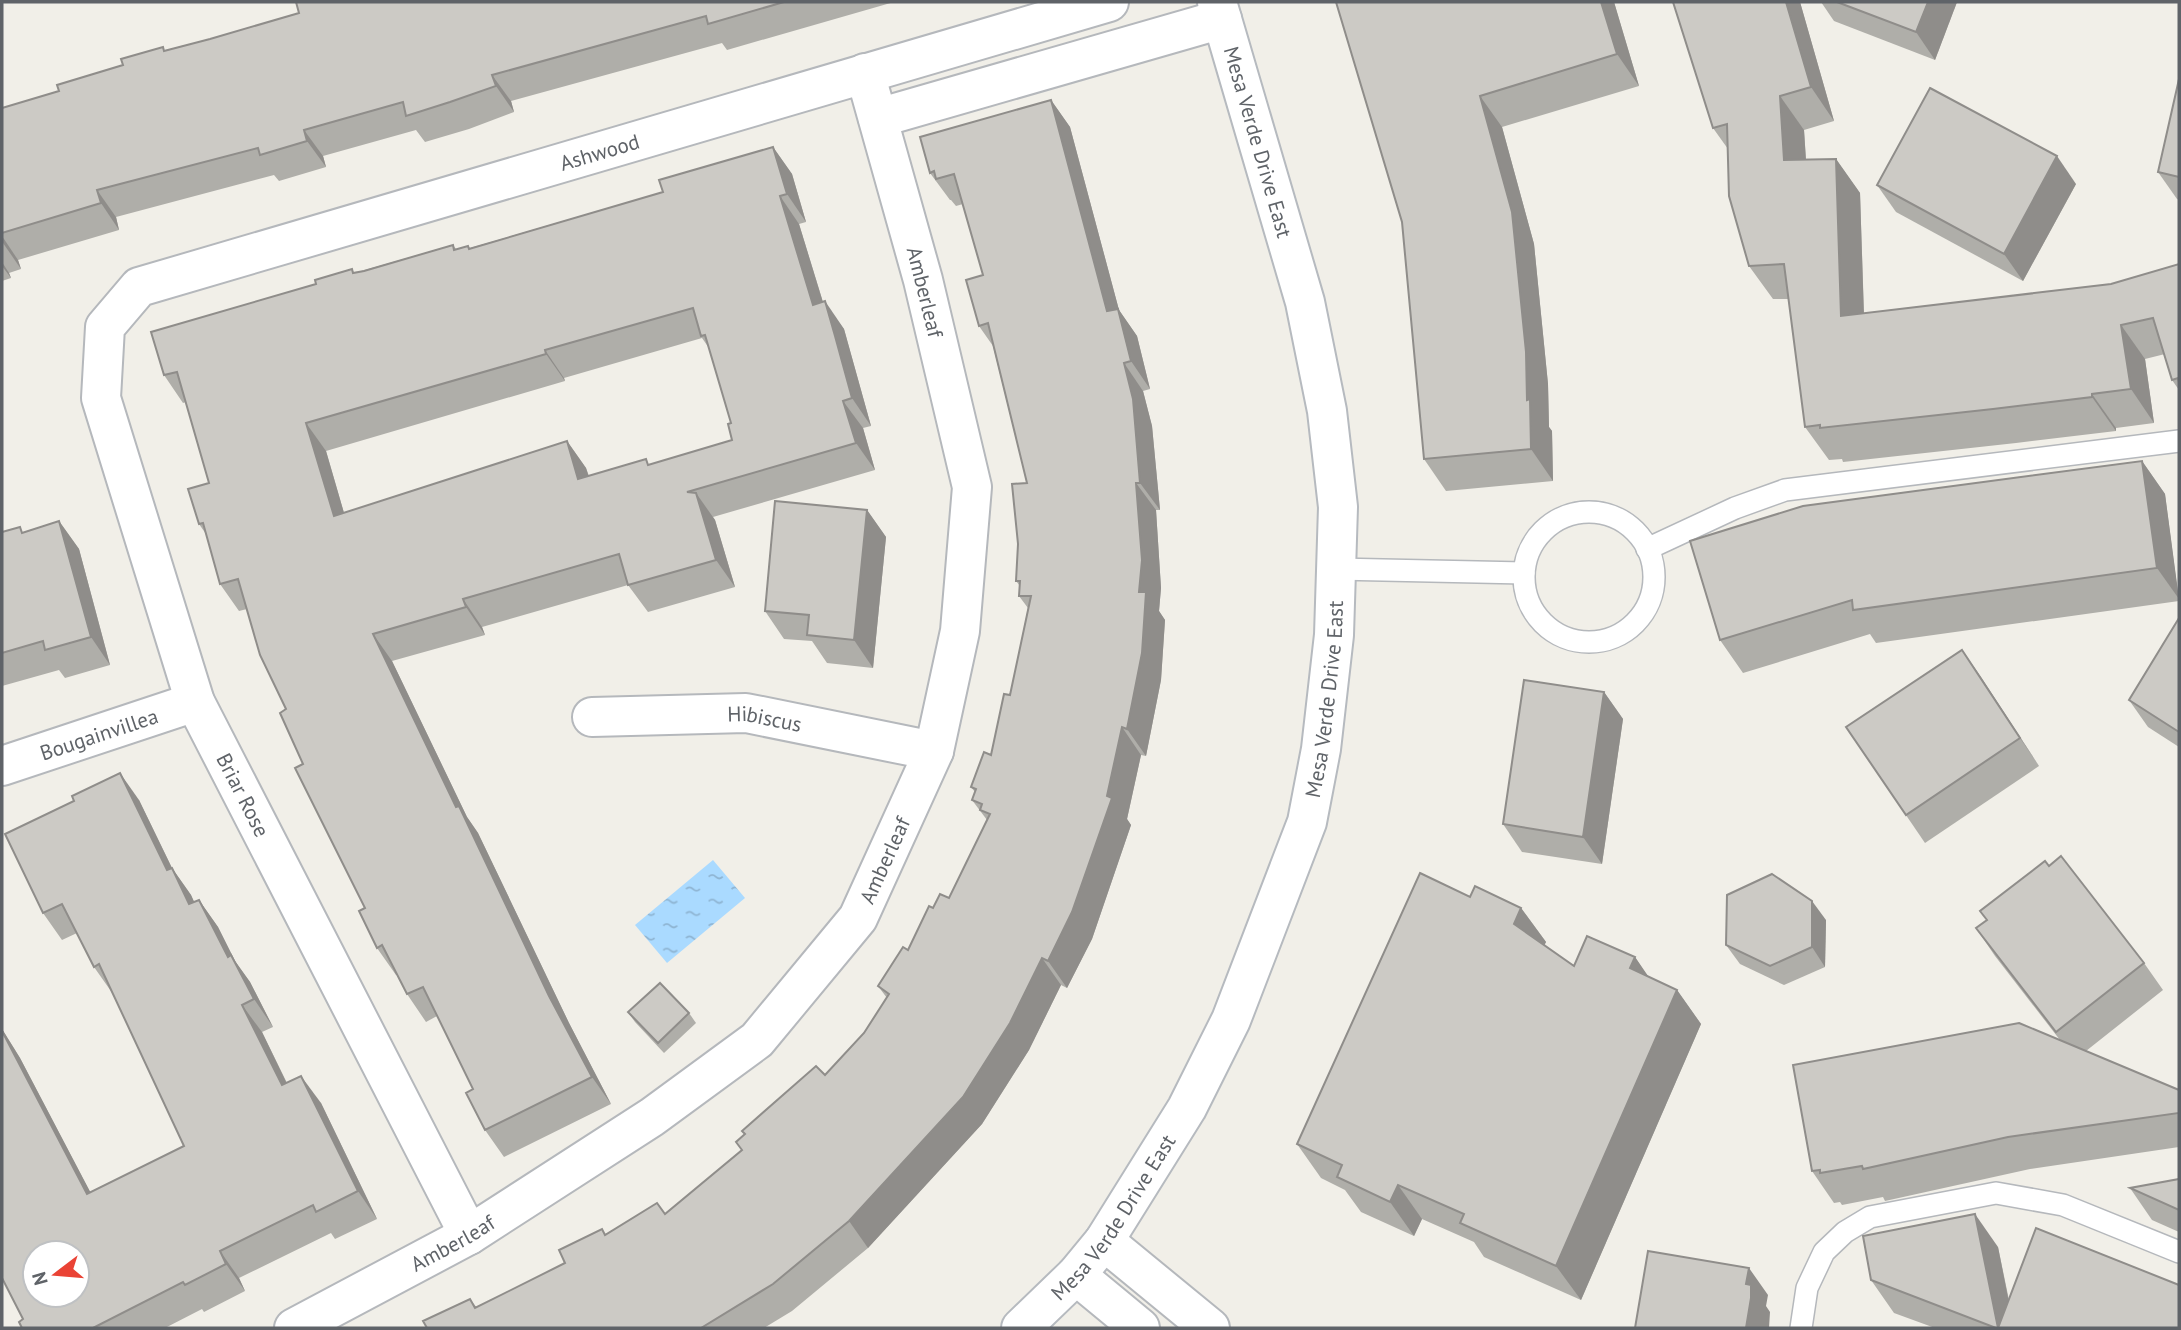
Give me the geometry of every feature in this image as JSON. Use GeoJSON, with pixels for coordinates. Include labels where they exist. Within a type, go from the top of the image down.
{"type":"FeatureCollection","features":[{"type":"Feature","properties":{"kind":"street","name":"Ashwood"},"geometry":{"type":"LineString","coordinates":[[105,327],[139,287],[1109,2]]}},
{"type":"Feature","properties":{"kind":"street"},"geometry":{"type":"LineString","coordinates":[[878,118],[1219,10]]}},
{"type":"Feature","properties":{"kind":"street","name":"Mesa Verde Drive East"},"geometry":{"type":"LineString","coordinates":[[1021,1328],[1076,1275],[1104,1241],[1187,1108],[1214,1056],[1307,822],[1321,749],[1334,635],[1338,507],[1329,425],[1306,302],[1219,10]]}},
{"type":"Feature","properties":{"kind":"street","name":"Amberleaf"},"geometry":{"type":"LineString","coordinates":[[294,1328],[469,1235],[652,1117],[757,1040],[858,918],[934,751],[960,631],[972,487],[923,280],[865,73]]}},
{"type":"Feature","properties":{"kind":"street","name":"Briar Rose"},"geometry":{"type":"LineString","coordinates":[[105,327],[101,398],[195,702],[469,1235]]}},
{"type":"Feature","properties":{"kind":"street","name":"Bougainvillea"},"geometry":{"type":"LineString","coordinates":[[2,766],[195,702]]}},
{"type":"Feature","properties":{"kind":"street","name":"Hibiscus"},"geometry":{"type":"LineString","coordinates":[[592,717],[746,713],[934,751]]}},
{"type":"Feature","properties":{"kind":"street"},"geometry":{"type":"LineString","coordinates":[[1104,1241],[1209,1328]]}},
{"type":"Feature","properties":{"kind":"street"},"geometry":{"type":"LineString","coordinates":[[1076,1275],[1140,1328]]}},
{"type":"Feature","properties":{"kind":"lane"},"geometry":{"type":"LineString","coordinates":[[1647,549],[1735,508],[1785,490],[2179,442]]}},
{"type":"Feature","properties":{"kind":"lane"},"geometry":{"type":"LineString","coordinates":[[1595,512],[1616,517],[1633,529],[1647,549],[1653,565],[1653,586],[1646,607],[1634,625],[1615,637],[1594,642],[1571,640],[1552,631],[1536,615],[1526,595],[1524,573],[1528,552],[1538,534],[1555,521],[1574,513],[1595,512]]}},
{"type":"Feature","properties":{"kind":"lane"},"geometry":{"type":"LineString","coordinates":[[1336,569],[1524,573]]}},
{"type":"Feature","properties":{"kind":"lane"},"geometry":{"type":"LineString","coordinates":[[1801,1328],[1807,1288],[1824,1252],[1845,1232],[1870,1217],[1996,1194],[2063,1205],[2179,1252]]}},
{"type":"Feature","properties":{"kind":"water"},"geometry":{"type":"Polygon","coordinates":[[[713,860],[745,898],[667,963],[635,925],[713,860]]]}},
{"type":"Feature","properties":{"kind":"building"},"geometry":{"type":"Polygon","coordinates":[[[296,2],[784,2],[708,24],[706,16],[492,75],[496,86],[406,116],[403,102],[304,130],[307,141],[260,155],[258,148],[97,190],[101,203],[2,233],[2,108],[59,91],[57,85],[123,65],[121,59],[163,47],[164,51],[299,13],[296,2]]]}},
{"type":"Feature","properties":{"kind":"building"},"geometry":{"type":"Polygon","coordinates":[[[1336,2],[1601,2],[1617,54],[1480,96],[1512,212],[1526,352],[1527,400],[1530,399],[1531,449],[1424,459],[1402,222],[1336,2]]]}},
{"type":"Feature","properties":{"kind":"building"},"geometry":{"type":"Polygon","coordinates":[[[1673,2],[1786,2],[1811,87],[1780,96],[1784,160],[1836,159],[1841,316],[2111,284],[2179,264],[2179,382],[2178,378],[2172,380],[2153,318],[2121,325],[2131,389],[2092,394],[2092,397],[1993,409],[1820,428],[1820,425],[1805,427],[1784,264],[1749,266],[1729,196],[1727,124],[1713,128],[1673,2]]]}},
{"type":"Feature","properties":{"kind":"building"},"geometry":{"type":"Polygon","coordinates":[[[1837,2],[1928,2],[1916,32],[1837,2]]]}},
{"type":"Feature","properties":{"kind":"building"},"geometry":{"type":"Polygon","coordinates":[[[2179,79],[2179,177],[2158,172],[2179,79]]]}},
{"type":"Feature","properties":{"kind":"building"},"geometry":{"type":"Polygon","coordinates":[[[1930,88],[2057,156],[2004,254],[1877,185],[1930,88]]]}},
{"type":"Feature","properties":{"kind":"building"},"geometry":{"type":"Polygon","coordinates":[[[1051,100],[1107,311],[1118,309],[1131,361],[1124,363],[1133,399],[1140,483],[1136,483],[1142,560],[1139,592],[1146,592],[1142,653],[1127,729],[1122,727],[1107,796],[1112,798],[1072,912],[1048,961],[1042,958],[1010,1023],[963,1097],[849,1221],[773,1284],[701,1328],[427,1328],[423,1321],[470,1299],[475,1308],[565,1263],[559,1250],[602,1229],[605,1235],[657,1203],[665,1214],[742,1150],[736,1142],[745,1134],[742,1131],[816,1066],[825,1075],[864,1033],[889,994],[878,986],[903,947],[908,950],[929,906],[933,908],[940,894],[949,898],[990,814],[980,810],[982,804],[972,800],[976,789],[971,787],[984,752],[991,755],[1004,694],[1010,695],[1031,596],[1019,596],[1020,581],[1016,581],[1018,544],[1012,484],[1027,483],[988,323],[979,326],[966,280],[983,275],[954,174],[936,179],[934,171],[930,173],[920,137],[1051,100]]]}},
{"type":"Feature","properties":{"kind":"building"},"geometry":{"type":"Polygon","coordinates":[[[773,147],[787,194],[780,196],[813,305],[825,301],[835,336],[852,398],[843,401],[856,443],[687,492],[696,493],[716,560],[628,585],[619,554],[463,599],[466,607],[373,634],[456,807],[459,806],[549,996],[592,1077],[485,1130],[466,1093],[473,1089],[423,987],[407,994],[382,945],[377,948],[359,911],[365,908],[295,768],[303,764],[280,713],[286,709],[260,655],[238,579],[220,584],[203,523],[199,524],[188,489],[209,483],[177,372],[164,375],[151,332],[316,284],[315,280],[352,269],[353,273],[364,271],[453,245],[454,250],[468,246],[469,249],[663,192],[659,180],[773,147]],[[693,308],[545,350],[546,354],[306,423],[334,516],[567,441],[578,479],[646,459],[648,465],[732,440],[728,424],[731,423],[705,335],[701,336],[693,308]]]}},
{"type":"Feature","properties":{"kind":"building"},"geometry":{"type":"Polygon","coordinates":[[[2142,461],[2157,568],[1853,610],[1852,600],[1720,640],[1690,541],[1803,506],[2142,461]]]}},
{"type":"Feature","properties":{"kind":"building"},"geometry":{"type":"Polygon","coordinates":[[[775,501],[867,510],[854,640],[807,635],[809,615],[765,611],[775,501]]]}},
{"type":"Feature","properties":{"kind":"building"},"geometry":{"type":"Polygon","coordinates":[[[59,521],[91,637],[45,650],[43,641],[2,653],[2,532],[20,527],[22,533],[59,521]]]}},
{"type":"Feature","properties":{"kind":"building"},"geometry":{"type":"Polygon","coordinates":[[[2179,618],[2179,732],[2129,700],[2179,618]]]}},
{"type":"Feature","properties":{"kind":"building"},"geometry":{"type":"Polygon","coordinates":[[[1962,650],[2020,738],[1906,815],[1846,727],[1962,650]]]}},
{"type":"Feature","properties":{"kind":"building"},"geometry":{"type":"Polygon","coordinates":[[[1524,680],[1604,692],[1583,837],[1503,824],[1524,680]]]}},
{"type":"Feature","properties":{"kind":"building"},"geometry":{"type":"Polygon","coordinates":[[[120,773],[167,870],[172,868],[189,904],[199,900],[228,957],[231,955],[254,999],[242,1005],[282,1085],[301,1076],[358,1191],[316,1212],[313,1205],[220,1251],[226,1264],[185,1285],[183,1282],[93,1328],[22,1328],[19,1322],[23,1319],[2,1278],[2,1031],[87,1194],[184,1146],[99,964],[94,967],[62,904],[43,913],[5,834],[74,801],[72,796],[120,773]]]}},
{"type":"Feature","properties":{"kind":"building"},"geometry":{"type":"Polygon","coordinates":[[[2061,856],[2144,963],[2056,1032],[1976,928],[1987,920],[1980,911],[2045,861],[2049,866],[2061,856]]]}},
{"type":"Feature","properties":{"kind":"building"},"geometry":{"type":"Polygon","coordinates":[[[1420,873],[1470,897],[1475,886],[1521,908],[1514,924],[1574,966],[1587,936],[1635,957],[1630,968],[1677,990],[1556,1266],[1460,1223],[1464,1214],[1398,1185],[1390,1202],[1337,1177],[1342,1165],[1297,1144],[1420,873]]]}},
{"type":"Feature","properties":{"kind":"building"},"geometry":{"type":"Polygon","coordinates":[[[1772,874],[1812,901],[1812,947],[1770,966],[1726,945],[1727,895],[1772,874]]]}},
{"type":"Feature","properties":{"kind":"building"},"geometry":{"type":"Polygon","coordinates":[[[660,983],[689,1013],[658,1043],[628,1012],[660,983]]]}},
{"type":"Feature","properties":{"kind":"building"},"geometry":{"type":"Polygon","coordinates":[[[2019,1023],[2179,1090],[2179,1113],[2008,1137],[1863,1169],[1862,1166],[1820,1173],[1820,1170],[1812,1171],[1793,1065],[2019,1023]]]}},
{"type":"Feature","properties":{"kind":"building"},"geometry":{"type":"Polygon","coordinates":[[[2179,1179],[2179,1210],[2130,1188],[2179,1179]]]}},
{"type":"Feature","properties":{"kind":"building"},"geometry":{"type":"Polygon","coordinates":[[[1975,1214],[1998,1328],[1871,1280],[1863,1236],[1975,1214]]]}},
{"type":"Feature","properties":{"kind":"building"},"geometry":{"type":"Polygon","coordinates":[[[2036,1228],[2179,1285],[2179,1328],[1998,1328],[2036,1228]]]}},
{"type":"Feature","properties":{"kind":"building"},"geometry":{"type":"Polygon","coordinates":[[[1648,1251],[1749,1268],[1746,1284],[1751,1285],[1751,1298],[1746,1328],[1635,1328],[1648,1251]]]}}]}
